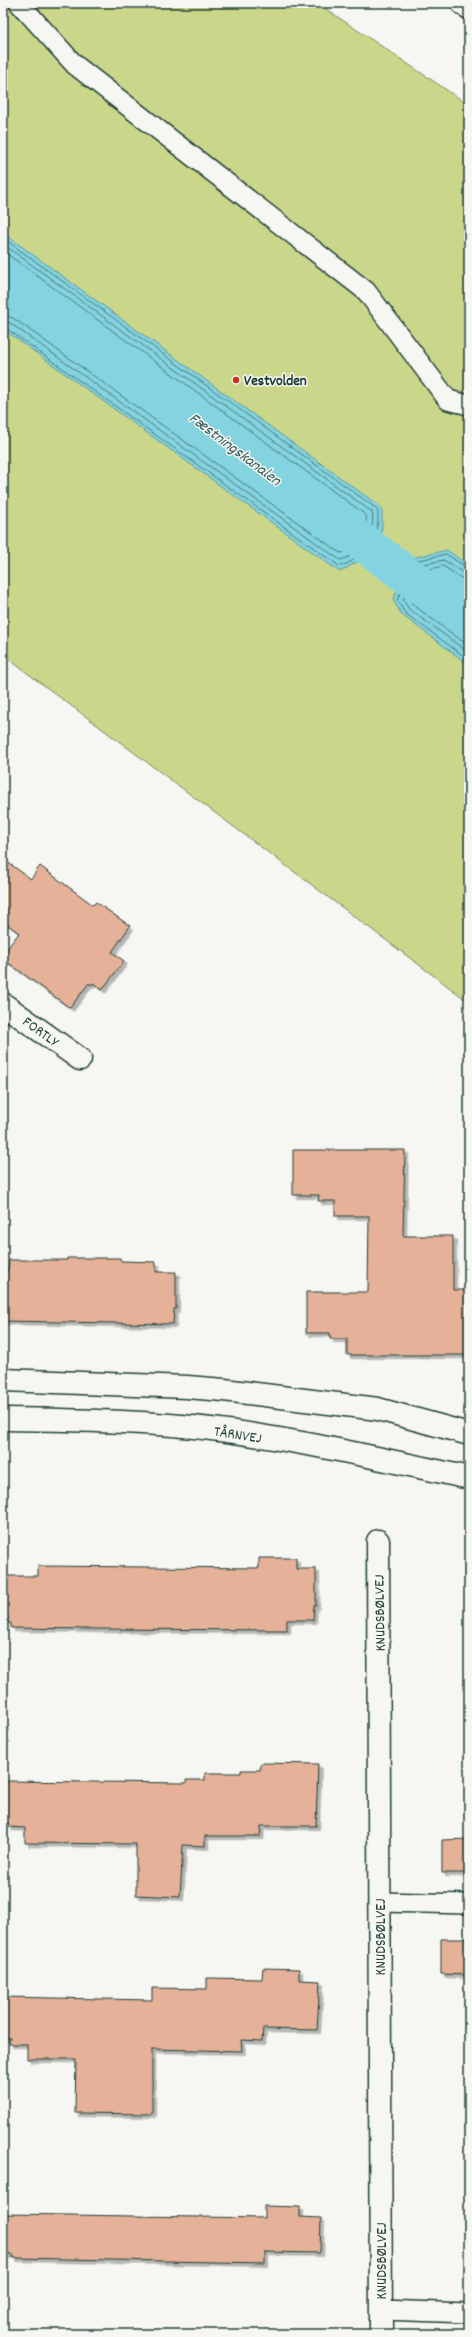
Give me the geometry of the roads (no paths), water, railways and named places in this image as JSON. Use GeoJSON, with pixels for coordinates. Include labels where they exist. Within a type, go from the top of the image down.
{"type":"FeatureCollection","features":[{"type":"Feature","properties":{"kind":"main road"},"geometry":{"type":"LineString","coordinates":[[462,3],[469,8]]}},
{"type":"Feature","properties":{"kind":"main road","name":"FORTLY"},"geometry":{"type":"LineString","coordinates":[[3,1004],[80,1059]]}},
{"type":"Feature","properties":{"kind":"main road"},"geometry":{"type":"LineString","coordinates":[[3,1380],[179,1386],[224,1390],[378,1409],[469,1434]]}},
{"type":"Feature","properties":{"kind":"main road","name":"TÅRNVEJ"},"geometry":{"type":"LineString","coordinates":[[3,1419],[58,1419],[220,1430],[352,1453],[469,1478]]}},
{"type":"Feature","properties":{"kind":"main road","name":"KNUDSBØLVEJ"},"geometry":{"type":"LineString","coordinates":[[378,1541],[382,2334]]}},
{"type":"Feature","properties":{"kind":"lane"},"geometry":{"type":"LineString","coordinates":[[19,3],[75,65],[366,291],[448,400],[469,405]]}},
{"type":"Feature","properties":{"kind":"lane"},"geometry":{"type":"LineString","coordinates":[[380,1902],[469,1904]]}},
{"type":"Feature","properties":{"kind":"lane"},"geometry":{"type":"LineString","coordinates":[[381,2310],[469,2313]]}},
{"type":"Feature","properties":{"kind":"water"},"geometry":{"type":"Polygon","coordinates":[[[3,233],[382,508],[382,529],[365,557],[340,572],[3,329],[3,233]]]}},
{"type":"Feature","properties":{"kind":"water"},"geometry":{"type":"Polygon","coordinates":[[[447,550],[469,566],[469,665],[402,615],[393,600],[412,558],[447,550]]]}},
{"type":"Feature","properties":{"kind":"waterway","name":"Fæstningskanalen"},"geometry":{"type":"LineString","coordinates":[[328,517],[469,621]]}},
{"type":"Feature","properties":{"kind":"place","name":"Vestvolden"},"geometry":{"type":"Point","coordinates":[236,380]}}]}
